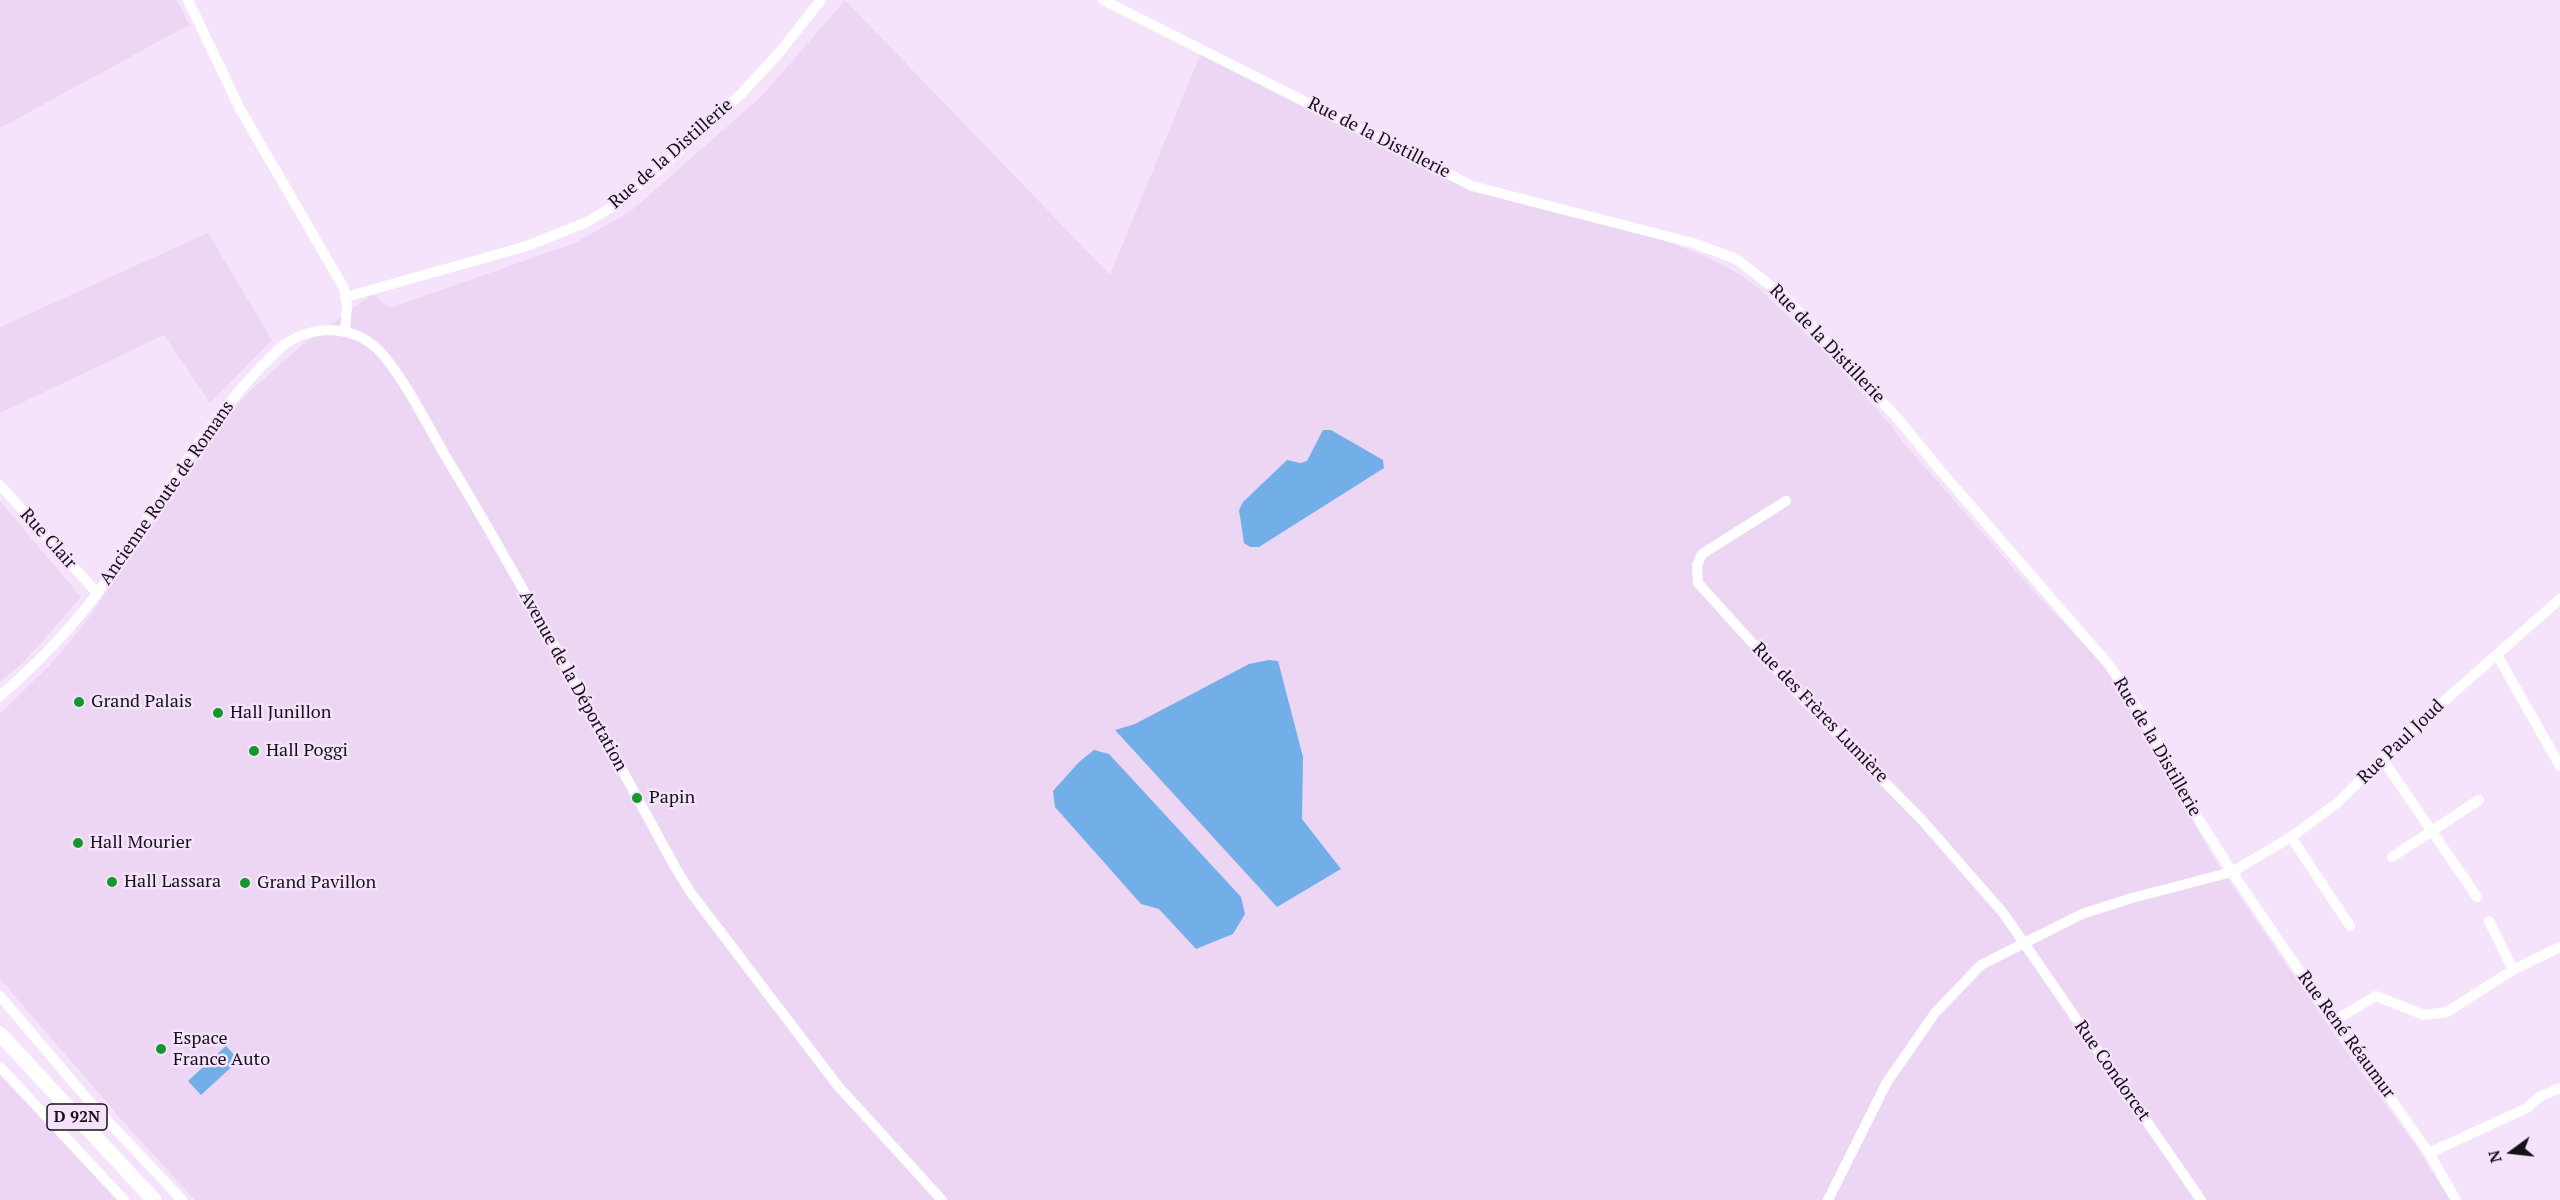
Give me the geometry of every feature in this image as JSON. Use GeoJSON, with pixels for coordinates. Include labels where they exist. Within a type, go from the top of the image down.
{"type":"FeatureCollection","features":[{"type":"Feature","properties":{"kind":"main road","name":"D 92N"},"geometry":{"type":"LineString","coordinates":[[0,1034],[154,1200]]}},
{"type":"Feature","properties":{"kind":"street"},"geometry":{"type":"LineString","coordinates":[[188,0],[240,109],[344,288],[345,331]]}},
{"type":"Feature","properties":{"kind":"street","name":"Rue de la Distillerie"},"geometry":{"type":"LineString","coordinates":[[346,297],[527,246],[587,222],[610,208],[657,171],[741,94],[779,53],[821,0]]}},
{"type":"Feature","properties":{"kind":"street","name":"Rue de la Distillerie"},"geometry":{"type":"LineString","coordinates":[[1103,0],[1472,186],[1693,243],[1736,260],[1760,276],[1783,295],[1899,420],[2110,666],[2141,714],[2195,813],[2232,872]]}},
{"type":"Feature","properties":{"kind":"street","name":"Ancienne Route de Romans"},"geometry":{"type":"LineString","coordinates":[[0,696],[36,665],[97,593],[203,435],[245,384],[280,348],[292,340],[319,331],[345,331]]}},
{"type":"Feature","properties":{"kind":"street","name":"Avenue de la Déportation"},"geometry":{"type":"LineString","coordinates":[[345,331],[358,335],[375,346],[396,374],[501,548],[665,850],[691,893],[838,1086],[942,1200]]}},
{"type":"Feature","properties":{"kind":"street","name":"Rue Clair"},"geometry":{"type":"LineString","coordinates":[[0,485],[97,593]]}},
{"type":"Feature","properties":{"kind":"street","name":"Rue des Frères Lumière"},"geometry":{"type":"LineString","coordinates":[[1785,501],[1702,554],[1698,565],[1698,583],[1803,699],[1923,820],[2004,914],[2023,942]]}},
{"type":"Feature","properties":{"kind":"street","name":"Rue Paul Joud"},"geometry":{"type":"LineString","coordinates":[[1828,1200],[1887,1082],[1935,1013],[1981,964],[2082,914],[2132,898],[2232,872],[2291,837],[2336,804],[2426,717],[2560,599]]}},
{"type":"Feature","properties":{"kind":"street"},"geometry":{"type":"LineString","coordinates":[[2497,655],[2560,766]]}},
{"type":"Feature","properties":{"kind":"street"},"geometry":{"type":"LineString","coordinates":[[2383,760],[2476,897]]}},
{"type":"Feature","properties":{"kind":"street"},"geometry":{"type":"LineString","coordinates":[[2392,858],[2479,800]]}},
{"type":"Feature","properties":{"kind":"street"},"geometry":{"type":"LineString","coordinates":[[2291,837],[2350,926]]}},
{"type":"Feature","properties":{"kind":"street","name":"Rue René Réaumur"},"geometry":{"type":"LineString","coordinates":[[2232,872],[2334,1021],[2429,1153],[2456,1200]]}},
{"type":"Feature","properties":{"kind":"street"},"geometry":{"type":"LineString","coordinates":[[2489,921],[2513,970]]}},
{"type":"Feature","properties":{"kind":"street","name":"Rue Condorcet"},"geometry":{"type":"LineString","coordinates":[[2023,942],[2201,1200]]}},
{"type":"Feature","properties":{"kind":"street"},"geometry":{"type":"LineString","coordinates":[[2334,1021],[2376,996],[2424,1015],[2448,1012],[2513,970],[2560,947]]}},
{"type":"Feature","properties":{"kind":"street"},"geometry":{"type":"LineString","coordinates":[[0,996],[90,1102],[182,1200]]}},
{"type":"Feature","properties":{"kind":"street"},"geometry":{"type":"LineString","coordinates":[[0,1067],[124,1200]]}},
{"type":"Feature","properties":{"kind":"street"},"geometry":{"type":"LineString","coordinates":[[2429,1153],[2527,1108],[2539,1097],[2560,1088]]}},
{"type":"Feature","properties":{"kind":"shaded area"},"geometry":{"type":"Polygon","coordinates":[[[0,0],[177,0],[189,25],[0,128],[0,0]]]}},
{"type":"Feature","properties":{"kind":"shaded area"},"geometry":{"type":"Polygon","coordinates":[[[845,0],[1110,275],[1201,53],[1440,176],[1659,238],[1707,257],[1739,274],[1762,291],[1824,351],[2037,595],[2106,667],[2213,857],[2335,1036],[2414,1143],[2450,1200],[195,1200],[128,1127],[0,979],[0,714],[52,663],[88,619],[201,448],[248,393],[301,346],[373,294],[390,308],[575,243],[631,211],[762,96],[845,0]]]}},
{"type":"Feature","properties":{"kind":"shaded area"},"geometry":{"type":"Polygon","coordinates":[[[208,233],[272,340],[210,403],[164,335],[0,413],[0,327],[208,233]]]}},
{"type":"Feature","properties":{"kind":"shaded area"},"geometry":{"type":"Polygon","coordinates":[[[0,501],[81,597],[25,661],[0,682],[0,501]]]}},
{"type":"Feature","properties":{"kind":"shaded area"},"geometry":{"type":"Polygon","coordinates":[[[0,1071],[119,1200],[0,1200],[0,1071]]]}},
{"type":"Feature","properties":{"kind":"water"},"geometry":{"type":"Polygon","coordinates":[[[1323,430],[1331,430],[1383,460],[1384,468],[1259,547],[1250,547],[1244,543],[1239,510],[1243,502],[1287,460],[1300,463],[1307,461],[1323,430]]]}},
{"type":"Feature","properties":{"kind":"water"},"geometry":{"type":"Polygon","coordinates":[[[1269,660],[1278,661],[1303,757],[1302,819],[1341,869],[1277,907],[1115,730],[1135,724],[1249,664],[1269,660]]]}},
{"type":"Feature","properties":{"kind":"water"},"geometry":{"type":"Polygon","coordinates":[[[1094,750],[1109,754],[1241,897],[1245,914],[1233,934],[1196,949],[1159,909],[1141,904],[1055,807],[1053,791],[1079,762],[1094,750]]]}},
{"type":"Feature","properties":{"kind":"water"},"geometry":{"type":"Polygon","coordinates":[[[226,1046],[239,1060],[201,1095],[188,1081],[226,1046]]]}},
{"type":"Feature","properties":{"kind":"place","name":"Grand Palais"},"geometry":{"type":"Point","coordinates":[79,702]}},
{"type":"Feature","properties":{"kind":"place","name":"Hall Junillon"},"geometry":{"type":"Point","coordinates":[218,713]}},
{"type":"Feature","properties":{"kind":"place","name":"Hall Poggi"},"geometry":{"type":"Point","coordinates":[254,751]}},
{"type":"Feature","properties":{"kind":"place","name":"Papin"},"geometry":{"type":"Point","coordinates":[637,798]}},
{"type":"Feature","properties":{"kind":"place","name":"Hall Mourier"},"geometry":{"type":"Point","coordinates":[78,843]}},
{"type":"Feature","properties":{"kind":"place","name":"Hall Lassara"},"geometry":{"type":"Point","coordinates":[112,882]}},
{"type":"Feature","properties":{"kind":"place","name":"Grand Pavillon"},"geometry":{"type":"Point","coordinates":[245,883]}},
{"type":"Feature","properties":{"kind":"place","name":"Espace France Auto"},"geometry":{"type":"Point","coordinates":[161,1049]}}]}
